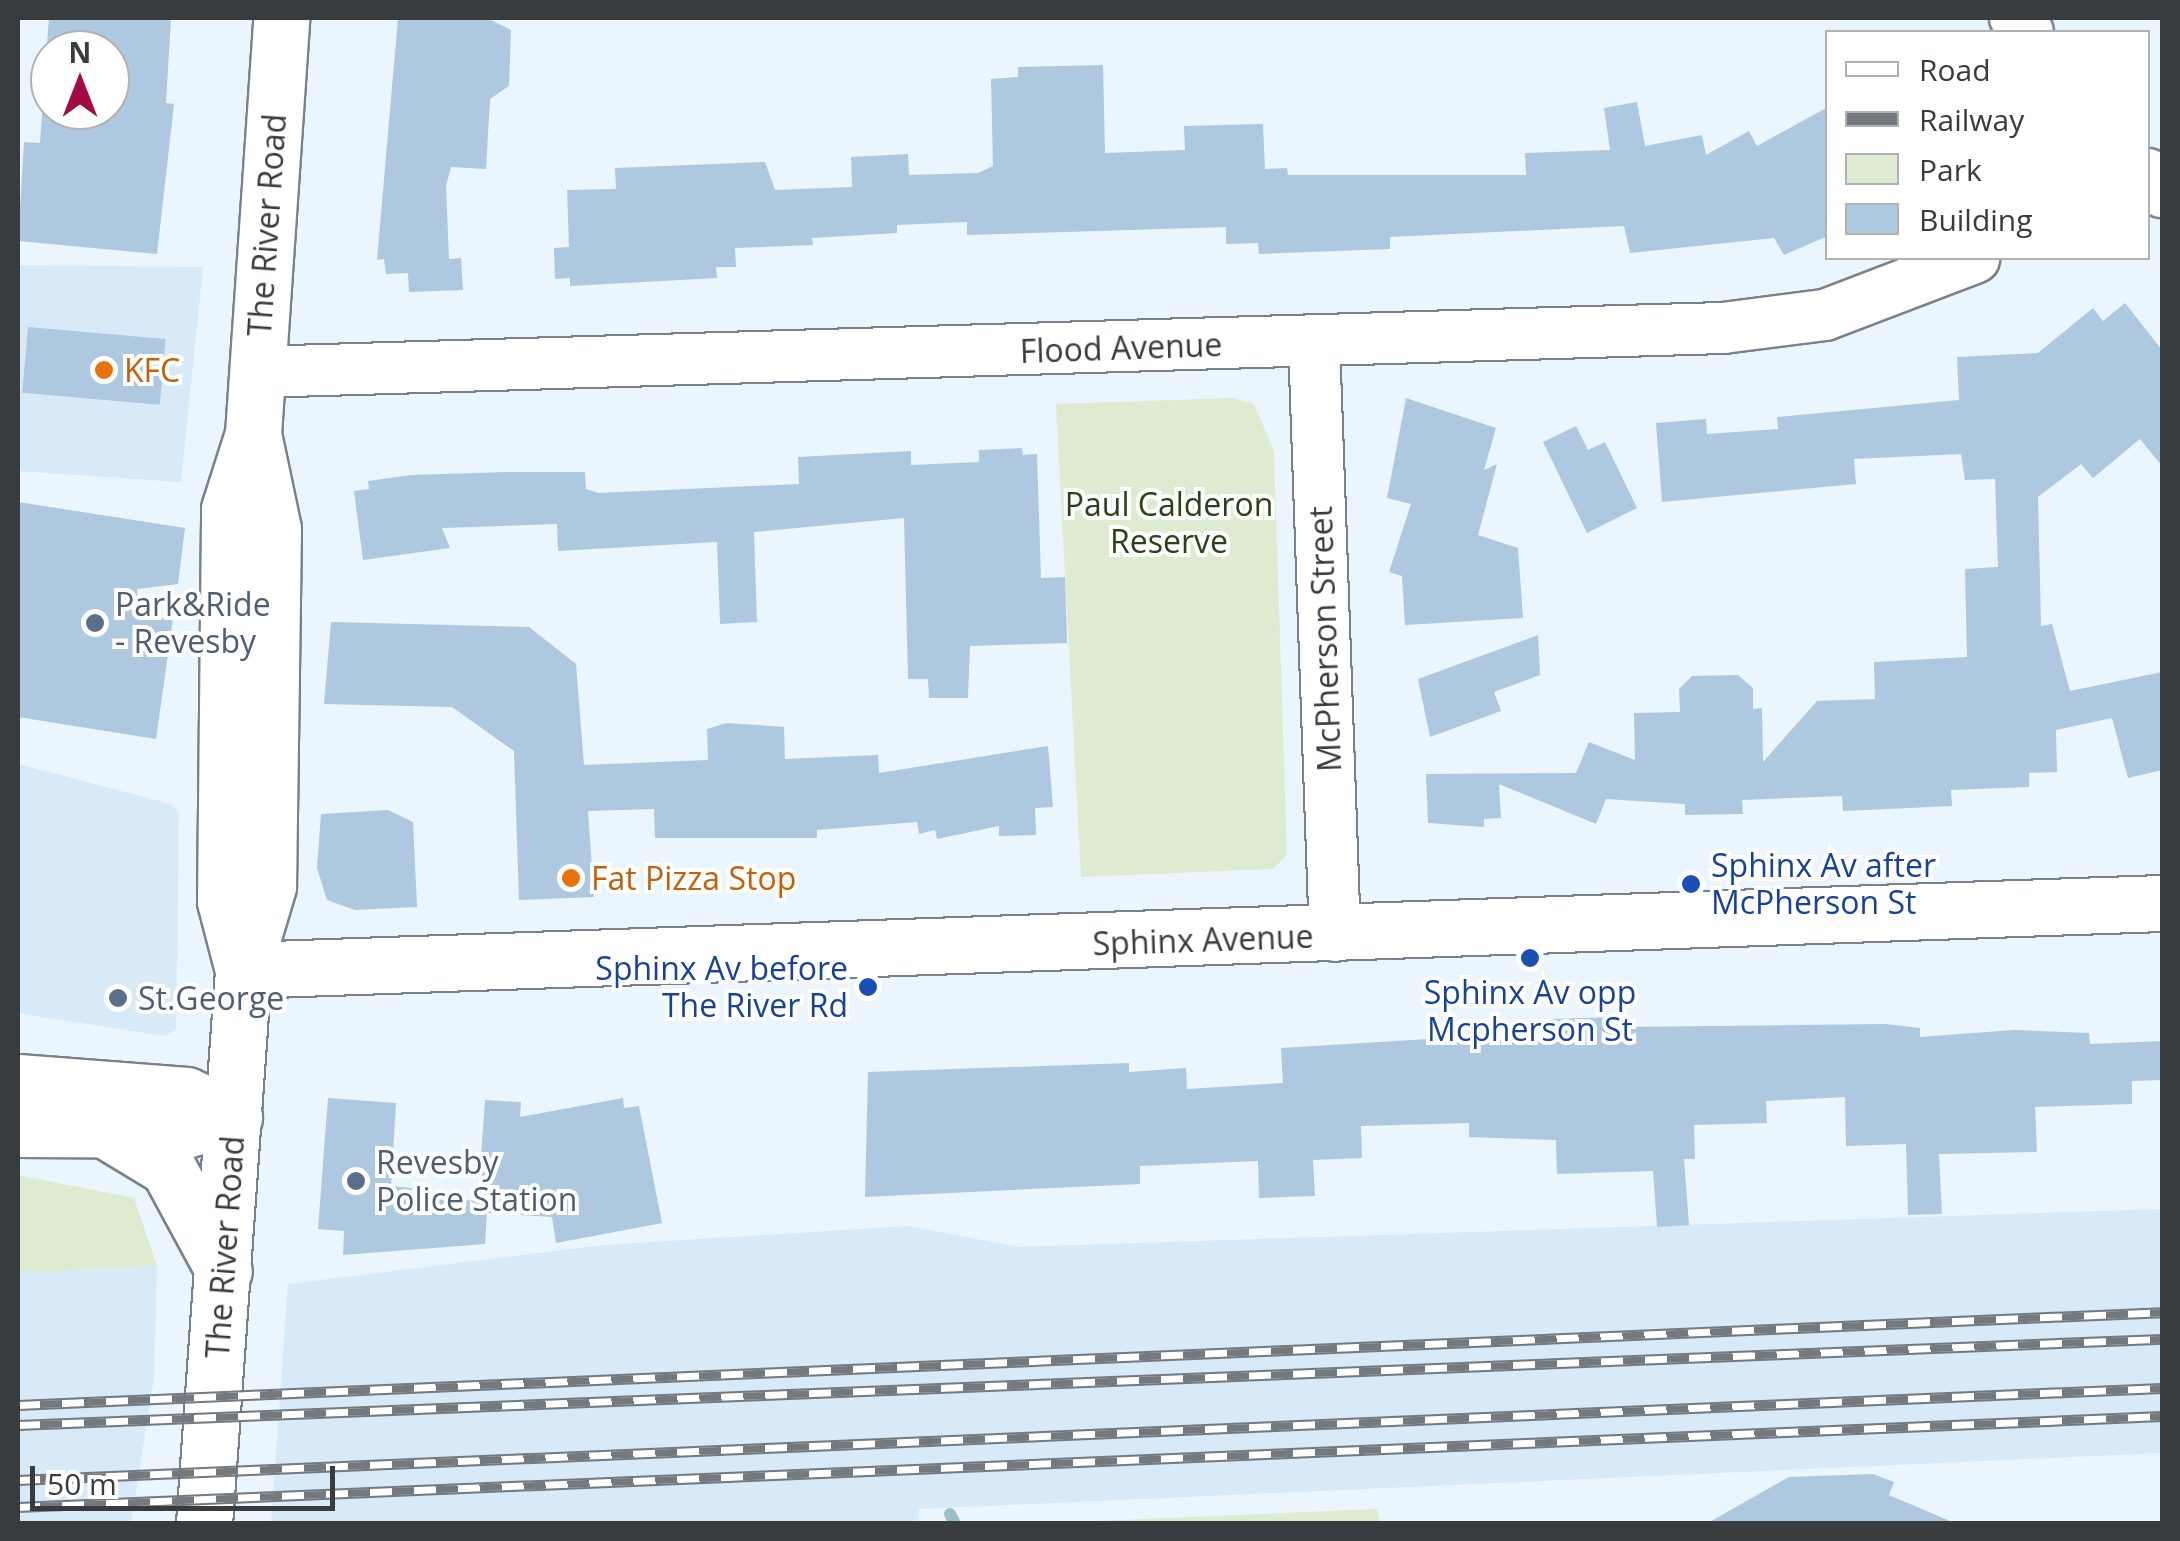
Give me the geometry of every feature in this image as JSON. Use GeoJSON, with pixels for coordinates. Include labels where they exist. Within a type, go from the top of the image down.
{"type":"FeatureCollection","features":[{"type":"Feature","properties":{"kind":"street","name":"The River Road"},"geometry":{"type":"LineString","coordinates":[[204,1524],[243,970],[267,903],[274,681],[273,528],[253,434],[282,18]]}},
{"type":"Feature","properties":{"kind":"street","name":"Flood Avenue"},"geometry":{"type":"LineString","coordinates":[[257,372],[1314,342],[1774,324],[1874,301],[1969,260]]}},
{"type":"Feature","properties":{"kind":"street","name":"McPherson Street"},"geometry":{"type":"LineString","coordinates":[[1314,342],[1335,936]]}},
{"type":"Feature","properties":{"kind":"street","name":"Sphinx Avenue"},"geometry":{"type":"LineString","coordinates":[[243,970],[1335,936],[2162,903]]}},
{"type":"Feature","properties":{"kind":"street"},"geometry":{"type":"LineString","coordinates":[[18,1082],[186,1095],[234,1116]]}},
{"type":"Feature","properties":{"kind":"street"},"geometry":{"type":"LineString","coordinates":[[18,1129],[185,1130],[234,1116]]}},
{"type":"Feature","properties":{"kind":"street"},"geometry":{"type":"LineString","coordinates":[[107,1132],[168,1168],[224,1270]]}},
{"type":"Feature","properties":{"kind":"shaded area"},"geometry":{"type":"Polygon","coordinates":[[[18,265],[203,267],[181,482],[18,471],[18,265]]]}},
{"type":"Feature","properties":{"kind":"shaded area"},"geometry":{"type":"Polygon","coordinates":[[[18,764],[171,804],[179,814],[176,1030],[164,1036],[18,1013],[18,764]]]}},
{"type":"Feature","properties":{"kind":"shaded area"},"geometry":{"type":"Polygon","coordinates":[[[2162,1209],[2162,1453],[919,1509],[919,1524],[271,1523],[288,1284],[604,1245],[908,1226],[1018,1247],[2162,1209]]]}},
{"type":"Feature","properties":{"kind":"shaded area"},"geometry":{"type":"Polygon","coordinates":[[[157,1266],[154,1378],[131,1523],[18,1523],[18,1273],[157,1266]]]}},
{"type":"Feature","properties":{"kind":"green space","name":"Paul Calderon Reserve"},"geometry":{"type":"Polygon","coordinates":[[[1232,398],[1254,404],[1274,451],[1287,855],[1273,869],[1081,877],[1056,404],[1232,398]]]}},
{"type":"Feature","properties":{"kind":"green space"},"geometry":{"type":"Polygon","coordinates":[[[18,1175],[134,1198],[157,1266],[18,1273],[18,1175]]]}},
{"type":"Feature","properties":{"kind":"green space"},"geometry":{"type":"Polygon","coordinates":[[[1377,1509],[1380,1523],[1051,1523],[1377,1509]]]}},
{"type":"Feature","properties":{"kind":"building"},"geometry":{"type":"Polygon","coordinates":[[[49,18],[171,18],[166,103],[174,104],[157,254],[18,241],[24,142],[40,143],[41,130],[130,130],[130,30],[48,30],[49,18]]]}},
{"type":"Feature","properties":{"kind":"building"},"geometry":{"type":"Polygon","coordinates":[[[398,18],[487,18],[511,30],[509,86],[490,99],[486,169],[451,167],[446,186],[449,259],[461,258],[463,290],[409,292],[408,273],[386,274],[384,259],[377,260],[398,18]]]}},
{"type":"Feature","properties":{"kind":"building"},"geometry":{"type":"Polygon","coordinates":[[[1103,65],[1105,153],[1185,150],[1184,126],[1263,124],[1265,169],[1287,168],[1288,175],[1526,175],[1525,153],[1610,150],[1604,108],[1637,102],[1645,146],[1702,135],[1706,155],[1749,131],[1757,146],[1825,109],[1825,237],[1784,255],[1774,238],[1630,253],[1624,226],[1390,237],[1390,249],[1259,254],[1258,243],[1226,244],[1226,227],[967,235],[967,222],[897,225],[897,233],[812,238],[813,245],[735,248],[736,267],[716,267],[717,278],[570,286],[570,278],[555,279],[554,248],[569,247],[567,190],[616,189],[615,168],[765,162],[775,190],[852,187],[851,157],[908,154],[909,175],[978,173],[993,166],[991,79],[1018,77],[1018,67],[1103,65]]]}},
{"type":"Feature","properties":{"kind":"building"},"geometry":{"type":"Polygon","coordinates":[[[2125,303],[2162,350],[2162,466],[2140,439],[2093,478],[2081,464],[2038,497],[2041,626],[2052,624],[2070,691],[2162,672],[2162,770],[2128,778],[2112,718],[2056,730],[2057,772],[2029,773],[2029,787],[1951,790],[1952,806],[1843,811],[1842,796],[1742,800],[1743,814],[1685,815],[1685,804],[1606,799],[1596,824],[1499,784],[1501,818],[1484,819],[1484,827],[1428,823],[1426,774],[1576,773],[1589,742],[1635,760],[1634,713],[1680,712],[1679,689],[1692,676],[1738,675],[1753,688],[1753,709],[1762,708],[1763,762],[1817,701],[1875,699],[1874,662],[1967,657],[1965,569],[1998,567],[1995,479],[1965,480],[1961,454],[1854,459],[1856,484],[1662,502],[1656,423],[1706,419],[1707,434],[1778,429],[1777,417],[1959,400],[1957,357],[2038,353],[2093,308],[2103,321],[2125,303]]]}},
{"type":"Feature","properties":{"kind":"building"},"geometry":{"type":"Polygon","coordinates":[[[28,327],[165,339],[160,405],[22,393],[28,327]]]}},
{"type":"Feature","properties":{"kind":"building"},"geometry":{"type":"Polygon","coordinates":[[[1406,398],[1496,428],[1484,470],[1497,464],[1478,535],[1518,548],[1523,618],[1405,625],[1402,576],[1389,572],[1411,504],[1387,498],[1406,398]]]}},
{"type":"Feature","properties":{"kind":"building"},"geometry":{"type":"Polygon","coordinates":[[[1576,426],[1588,450],[1605,442],[1637,508],[1587,533],[1543,442],[1576,426]]]}},
{"type":"Feature","properties":{"kind":"building"},"geometry":{"type":"Polygon","coordinates":[[[1022,448],[1023,455],[1037,454],[1041,578],[1065,577],[1067,643],[970,646],[968,698],[929,698],[928,679],[908,679],[904,518],[754,532],[757,622],[720,624],[717,542],[558,551],[557,524],[442,528],[450,548],[363,560],[354,491],[369,489],[368,481],[411,475],[506,472],[585,472],[586,489],[598,493],[799,484],[798,457],[911,451],[911,465],[979,462],[979,450],[1022,448]]]}},
{"type":"Feature","properties":{"kind":"building","name":"Park&Ride - Revesby"},"geometry":{"type":"Polygon","coordinates":[[[18,502],[185,528],[178,584],[137,589],[139,618],[173,618],[156,739],[18,717],[18,502]]]}},
{"type":"Feature","properties":{"kind":"building"},"geometry":{"type":"Polygon","coordinates":[[[331,622],[529,627],[576,664],[584,765],[708,760],[707,729],[726,723],[784,727],[785,759],[878,755],[879,773],[1048,746],[1053,807],[1035,808],[1036,835],[999,836],[999,826],[937,839],[935,830],[919,834],[917,822],[817,830],[817,838],[655,838],[654,809],[588,811],[594,897],[519,900],[514,751],[452,707],[324,704],[331,622]]]}},
{"type":"Feature","properties":{"kind":"building"},"geometry":{"type":"Polygon","coordinates":[[[1538,635],[1540,675],[1494,692],[1501,711],[1430,737],[1418,679],[1538,635]]]}},
{"type":"Feature","properties":{"kind":"building"},"geometry":{"type":"Polygon","coordinates":[[[388,810],[413,822],[417,907],[355,910],[327,900],[317,868],[321,814],[388,810]]]}},
{"type":"Feature","properties":{"kind":"building"},"geometry":{"type":"Polygon","coordinates":[[[1622,1017],[1623,1027],[1885,1024],[1920,1028],[1920,1037],[2014,1030],[2089,1033],[2090,1044],[2162,1041],[2162,1080],[2132,1081],[2132,1104],[2035,1107],[2037,1152],[1939,1154],[1942,1214],[1908,1215],[1906,1144],[1846,1146],[1845,1097],[1766,1101],[1767,1123],[1694,1125],[1695,1159],[1684,1159],[1689,1225],[1657,1227],[1653,1171],[1557,1174],[1556,1140],[1469,1137],[1469,1123],[1361,1126],[1362,1158],[1313,1160],[1315,1196],[1259,1198],[1258,1161],[1140,1166],[1140,1184],[865,1197],[868,1072],[1129,1063],[1129,1072],[1186,1068],[1187,1089],[1283,1083],[1281,1048],[1445,1038],[1552,1042],[1551,1019],[1622,1017]]]}},
{"type":"Feature","properties":{"kind":"building"},"geometry":{"type":"Polygon","coordinates":[[[328,1098],[396,1103],[391,1186],[412,1188],[411,1197],[478,1201],[485,1100],[521,1102],[520,1117],[623,1098],[624,1108],[639,1106],[662,1223],[556,1243],[552,1217],[487,1213],[485,1244],[343,1255],[344,1231],[318,1229],[328,1098]]]}},
{"type":"Feature","properties":{"kind":"building"},"geometry":{"type":"Polygon","coordinates":[[[1873,1474],[1894,1482],[1889,1495],[1957,1524],[1706,1524],[1789,1477],[1873,1474]]]}},
{"type":"Feature","properties":{"kind":"waterway"},"geometry":{"type":"LineString","coordinates":[[950,1514],[955,1524]]}},
{"type":"Feature","properties":{"kind":"railway"},"geometry":{"type":"LineString","coordinates":[[18,1405],[2162,1312]]}},
{"type":"Feature","properties":{"kind":"railway"},"geometry":{"type":"LineString","coordinates":[[18,1425],[2162,1339]]}},
{"type":"Feature","properties":{"kind":"railway"},"geometry":{"type":"LineString","coordinates":[[18,1480],[2162,1388]]}},
{"type":"Feature","properties":{"kind":"railway"},"geometry":{"type":"LineString","coordinates":[[18,1507],[2162,1416]]}},
{"type":"Feature","properties":{"kind":"place","name":"KFC"},"geometry":{"type":"Point","coordinates":[104,370]}},
{"type":"Feature","properties":{"kind":"place","name":"Park&Ride - Revesby"},"geometry":{"type":"Point","coordinates":[95,623]}},
{"type":"Feature","properties":{"kind":"place","name":"Fat Pizza Stop"},"geometry":{"type":"Point","coordinates":[571,878]}},
{"type":"Feature","properties":{"kind":"place","name":"Sphinx Av after McPherson St"},"geometry":{"type":"Point","coordinates":[1691,884]}},
{"type":"Feature","properties":{"kind":"place","name":"Sphinx Av opp Mcpherson St"},"geometry":{"type":"Point","coordinates":[1530,958]}},
{"type":"Feature","properties":{"kind":"place","name":"Sphinx Av before The River Rd"},"geometry":{"type":"Point","coordinates":[868,987]}},
{"type":"Feature","properties":{"kind":"place","name":"St.George"},"geometry":{"type":"Point","coordinates":[118,998]}},
{"type":"Feature","properties":{"kind":"place","name":"Revesby Police Station"},"geometry":{"type":"Point","coordinates":[356,1181]}}]}
